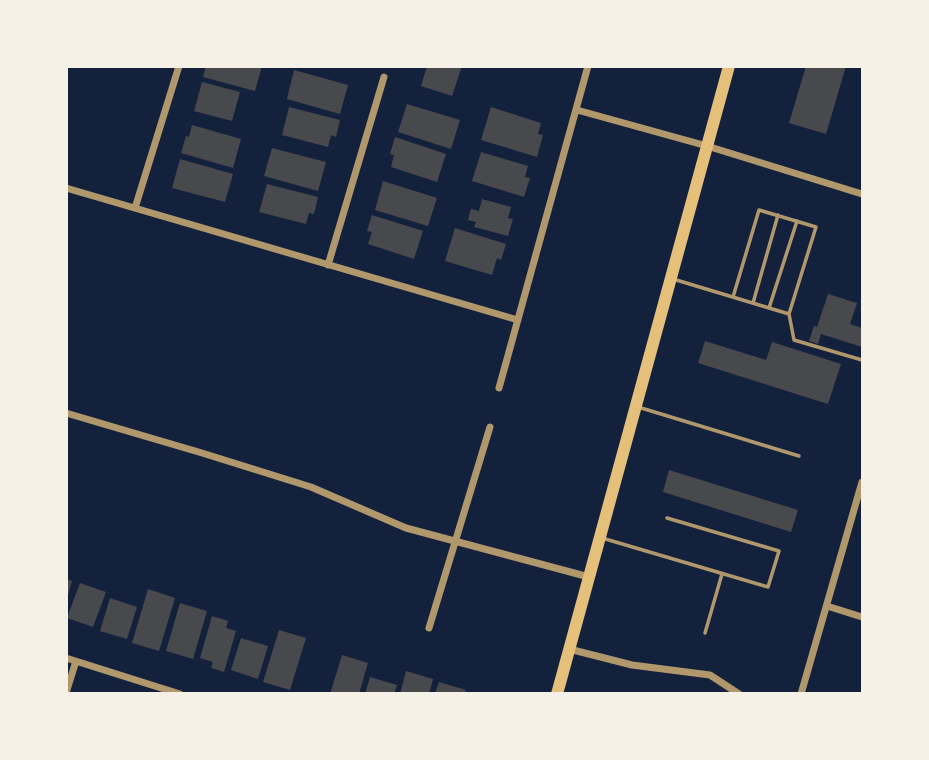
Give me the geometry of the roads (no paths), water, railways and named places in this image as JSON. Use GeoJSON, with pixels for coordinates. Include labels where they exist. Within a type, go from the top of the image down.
{"type":"FeatureCollection","features":[{"type":"Feature","properties":{"kind":"main road"},"geometry":{"type":"LineString","coordinates":[[557,694],[729,66]]}},
{"type":"Feature","properties":{"kind":"street"},"geometry":{"type":"LineString","coordinates":[[135,208],[179,66]]}},
{"type":"Feature","properties":{"kind":"street"},"geometry":{"type":"LineString","coordinates":[[499,388],[588,66]]}},
{"type":"Feature","properties":{"kind":"street"},"geometry":{"type":"LineString","coordinates":[[328,265],[384,77]]}},
{"type":"Feature","properties":{"kind":"street"},"geometry":{"type":"LineString","coordinates":[[577,110],[863,194]]}},
{"type":"Feature","properties":{"kind":"street"},"geometry":{"type":"LineString","coordinates":[[66,188],[518,320]]}},
{"type":"Feature","properties":{"kind":"street"},"geometry":{"type":"LineString","coordinates":[[66,413],[311,487],[406,528],[589,577]]}},
{"type":"Feature","properties":{"kind":"street"},"geometry":{"type":"LineString","coordinates":[[429,628],[490,427]]}},
{"type":"Feature","properties":{"kind":"street"},"geometry":{"type":"LineString","coordinates":[[802,694],[863,482]]}},
{"type":"Feature","properties":{"kind":"street"},"geometry":{"type":"LineString","coordinates":[[827,606],[863,617]]}},
{"type":"Feature","properties":{"kind":"street"},"geometry":{"type":"LineString","coordinates":[[569,649],[632,665],[710,675],[739,694]]}},
{"type":"Feature","properties":{"kind":"street"},"geometry":{"type":"LineString","coordinates":[[66,659],[180,694]]}},
{"type":"Feature","properties":{"kind":"street"},"geometry":{"type":"LineString","coordinates":[[66,693],[76,661]]}},
{"type":"Feature","properties":{"kind":"lane"},"geometry":{"type":"LineString","coordinates":[[733,297],[759,210],[816,227],[789,314],[794,340],[863,360]]}},
{"type":"Feature","properties":{"kind":"lane"},"geometry":{"type":"LineString","coordinates":[[752,303],[778,215]]}},
{"type":"Feature","properties":{"kind":"lane"},"geometry":{"type":"LineString","coordinates":[[769,308],[797,221]]}},
{"type":"Feature","properties":{"kind":"lane"},"geometry":{"type":"LineString","coordinates":[[671,279],[789,314]]}},
{"type":"Feature","properties":{"kind":"lane"},"geometry":{"type":"LineString","coordinates":[[636,407],[799,456]]}},
{"type":"Feature","properties":{"kind":"lane"},"geometry":{"type":"LineString","coordinates":[[600,538],[768,587],[779,551],[667,517]]}},
{"type":"Feature","properties":{"kind":"lane"},"geometry":{"type":"LineString","coordinates":[[705,633],[722,574]]}}]}
